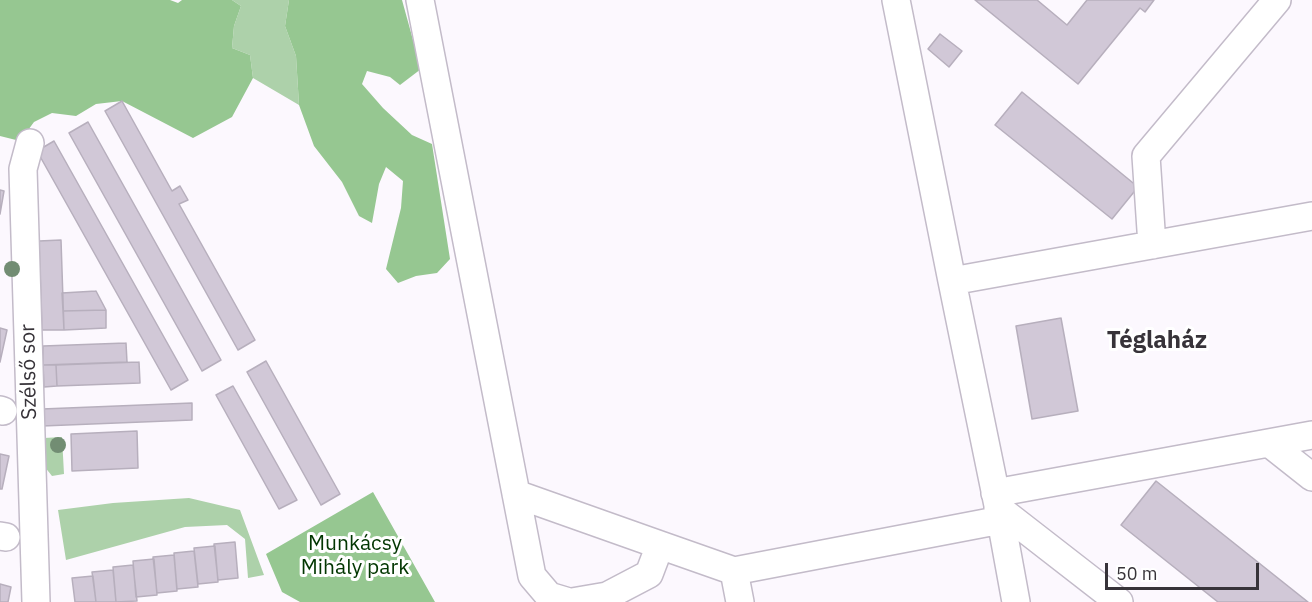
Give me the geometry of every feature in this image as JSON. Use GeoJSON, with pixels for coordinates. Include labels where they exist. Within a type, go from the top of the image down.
{"type":"FeatureCollection","features":[{"type":"Feature","properties":{"kind":"street"},"geometry":{"type":"LineString","coordinates":[[420,0],[532,576],[549,596],[570,602],[607,596],[649,574],[660,545]]}},
{"type":"Feature","properties":{"kind":"street"},"geometry":{"type":"LineString","coordinates":[[896,0],[1016,602]]}},
{"type":"Feature","properties":{"kind":"street"},"geometry":{"type":"LineString","coordinates":[[1152,245],[1146,156],[1277,0]]}},
{"type":"Feature","properties":{"kind":"street","name":"Szélső sor"},"geometry":{"type":"LineString","coordinates":[[30,143],[23,169],[36,602]]}},
{"type":"Feature","properties":{"kind":"street"},"geometry":{"type":"LineString","coordinates":[[952,280],[1312,216]]}},
{"type":"Feature","properties":{"kind":"street"},"geometry":{"type":"LineString","coordinates":[[516,494],[734,572],[998,507],[1269,443],[1312,435]]}},
{"type":"Feature","properties":{"kind":"street"},"geometry":{"type":"LineString","coordinates":[[1269,443],[1312,477]]}},
{"type":"Feature","properties":{"kind":"street"},"geometry":{"type":"LineString","coordinates":[[998,507],[1119,602]]}},
{"type":"Feature","properties":{"kind":"street"},"geometry":{"type":"LineString","coordinates":[[734,572],[740,602]]}},
{"type":"Feature","properties":{"kind":"green space"},"geometry":{"type":"Polygon","coordinates":[[[0,0],[170,0],[178,3],[182,0],[232,0],[241,6],[234,26],[232,48],[250,55],[253,78],[232,117],[193,138],[122,101],[96,104],[76,116],[52,113],[34,122],[20,141],[0,136],[0,0]]]}},
{"type":"Feature","properties":{"kind":"green space"},"geometry":{"type":"Polygon","coordinates":[[[232,0],[289,0],[285,26],[296,56],[299,105],[253,78],[250,55],[232,48],[234,26],[241,6],[232,0]]]}},
{"type":"Feature","properties":{"kind":"green space"},"geometry":{"type":"Polygon","coordinates":[[[289,0],[402,0],[421,69],[400,85],[390,77],[367,71],[362,84],[383,108],[412,135],[432,144],[450,259],[437,273],[416,276],[398,283],[386,269],[401,208],[403,181],[386,167],[379,184],[372,223],[359,216],[342,182],[314,146],[299,105],[296,56],[285,26],[289,0]]]}},
{"type":"Feature","properties":{"kind":"green space"},"geometry":{"type":"Polygon","coordinates":[[[62,437],[64,474],[52,476],[44,466],[44,438],[62,437]]]}},
{"type":"Feature","properties":{"kind":"green space","name":"Munkácsy Mihály park"},"geometry":{"type":"Polygon","coordinates":[[[373,492],[435,602],[300,602],[282,592],[266,554],[373,492]]]}},
{"type":"Feature","properties":{"kind":"green space"},"geometry":{"type":"Polygon","coordinates":[[[189,498],[240,510],[264,575],[248,578],[245,539],[227,525],[185,527],[66,560],[58,510],[113,503],[189,498]]]}},
{"type":"Feature","properties":{"kind":"building"},"geometry":{"type":"Polygon","coordinates":[[[975,0],[1037,0],[1067,25],[1087,0],[1154,0],[1145,12],[1140,8],[1078,84],[975,0]]]}},
{"type":"Feature","properties":{"kind":"building"},"geometry":{"type":"Polygon","coordinates":[[[940,34],[962,51],[949,67],[928,49],[940,34]]]}},
{"type":"Feature","properties":{"kind":"building"},"geometry":{"type":"Polygon","coordinates":[[[1022,92],[1138,187],[1112,219],[995,125],[1022,92]]]}},
{"type":"Feature","properties":{"kind":"building"},"geometry":{"type":"Polygon","coordinates":[[[122,101],[172,191],[180,186],[188,200],[179,204],[255,340],[238,350],[105,111],[122,101]]]}},
{"type":"Feature","properties":{"kind":"building"},"geometry":{"type":"Polygon","coordinates":[[[88,122],[221,360],[202,371],[69,133],[88,122]]]}},
{"type":"Feature","properties":{"kind":"building"},"geometry":{"type":"Polygon","coordinates":[[[54,141],[188,380],[171,390],[37,151],[54,141]]]}},
{"type":"Feature","properties":{"kind":"building"},"geometry":{"type":"Polygon","coordinates":[[[0,190],[4,191],[0,214],[0,190]]]}},
{"type":"Feature","properties":{"kind":"building"},"geometry":{"type":"Polygon","coordinates":[[[61,240],[64,330],[42,330],[39,241],[61,240]]]}},
{"type":"Feature","properties":{"kind":"building"},"geometry":{"type":"Polygon","coordinates":[[[96,291],[106,310],[63,311],[62,293],[96,291]]]}},
{"type":"Feature","properties":{"kind":"building"},"geometry":{"type":"Polygon","coordinates":[[[106,310],[106,328],[64,330],[63,311],[106,310]]]}},
{"type":"Feature","properties":{"kind":"building"},"geometry":{"type":"Polygon","coordinates":[[[1061,318],[1078,411],[1032,419],[1016,326],[1061,318]]]}},
{"type":"Feature","properties":{"kind":"building"},"geometry":{"type":"Polygon","coordinates":[[[0,328],[7,330],[0,362],[0,328]]]}},
{"type":"Feature","properties":{"kind":"building"},"geometry":{"type":"Polygon","coordinates":[[[126,343],[127,362],[43,365],[43,346],[126,343]]]}},
{"type":"Feature","properties":{"kind":"building"},"geometry":{"type":"Polygon","coordinates":[[[266,361],[340,494],[321,505],[247,372],[266,361]]]}},
{"type":"Feature","properties":{"kind":"building"},"geometry":{"type":"Polygon","coordinates":[[[139,362],[140,383],[57,386],[56,365],[139,362]]]}},
{"type":"Feature","properties":{"kind":"building"},"geometry":{"type":"Polygon","coordinates":[[[43,365],[56,365],[57,386],[44,387],[43,365]]]}},
{"type":"Feature","properties":{"kind":"building"},"geometry":{"type":"Polygon","coordinates":[[[233,386],[297,500],[279,509],[216,395],[233,386]]]}},
{"type":"Feature","properties":{"kind":"building"},"geometry":{"type":"Polygon","coordinates":[[[192,403],[192,420],[42,426],[42,409],[192,403]]]}},
{"type":"Feature","properties":{"kind":"building"},"geometry":{"type":"Polygon","coordinates":[[[137,431],[138,468],[72,471],[71,434],[137,431]]]}},
{"type":"Feature","properties":{"kind":"building"},"geometry":{"type":"Polygon","coordinates":[[[0,454],[9,456],[2,489],[0,489],[0,454]]]}},
{"type":"Feature","properties":{"kind":"building"},"geometry":{"type":"Polygon","coordinates":[[[1156,481],[1308,602],[1218,602],[1121,525],[1156,481]]]}},
{"type":"Feature","properties":{"kind":"building"},"geometry":{"type":"Polygon","coordinates":[[[235,542],[238,578],[218,580],[214,544],[235,542]]]}},
{"type":"Feature","properties":{"kind":"building"},"geometry":{"type":"Polygon","coordinates":[[[215,546],[218,582],[198,584],[194,548],[215,546]]]}},
{"type":"Feature","properties":{"kind":"building"},"geometry":{"type":"Polygon","coordinates":[[[194,551],[198,587],[177,589],[174,553],[194,551]]]}},
{"type":"Feature","properties":{"kind":"building"},"geometry":{"type":"Polygon","coordinates":[[[174,555],[177,591],[157,593],[153,557],[174,555]]]}},
{"type":"Feature","properties":{"kind":"building"},"geometry":{"type":"Polygon","coordinates":[[[154,559],[157,595],[136,597],[133,561],[154,559]]]}},
{"type":"Feature","properties":{"kind":"building"},"geometry":{"type":"Polygon","coordinates":[[[133,565],[137,601],[116,602],[113,567],[133,565]]]}},
{"type":"Feature","properties":{"kind":"building"},"geometry":{"type":"Polygon","coordinates":[[[113,570],[116,602],[96,602],[92,572],[113,570]]]}},
{"type":"Feature","properties":{"kind":"building"},"geometry":{"type":"Polygon","coordinates":[[[93,576],[96,602],[75,602],[72,578],[93,576]]]}},
{"type":"Feature","properties":{"kind":"building"},"geometry":{"type":"Polygon","coordinates":[[[0,584],[11,587],[8,602],[0,602],[0,584]]]}},
{"type":"Feature","properties":{"kind":"district","name":"Téglaház"},"geometry":{"type":"Point","coordinates":[1157,341]}}]}
